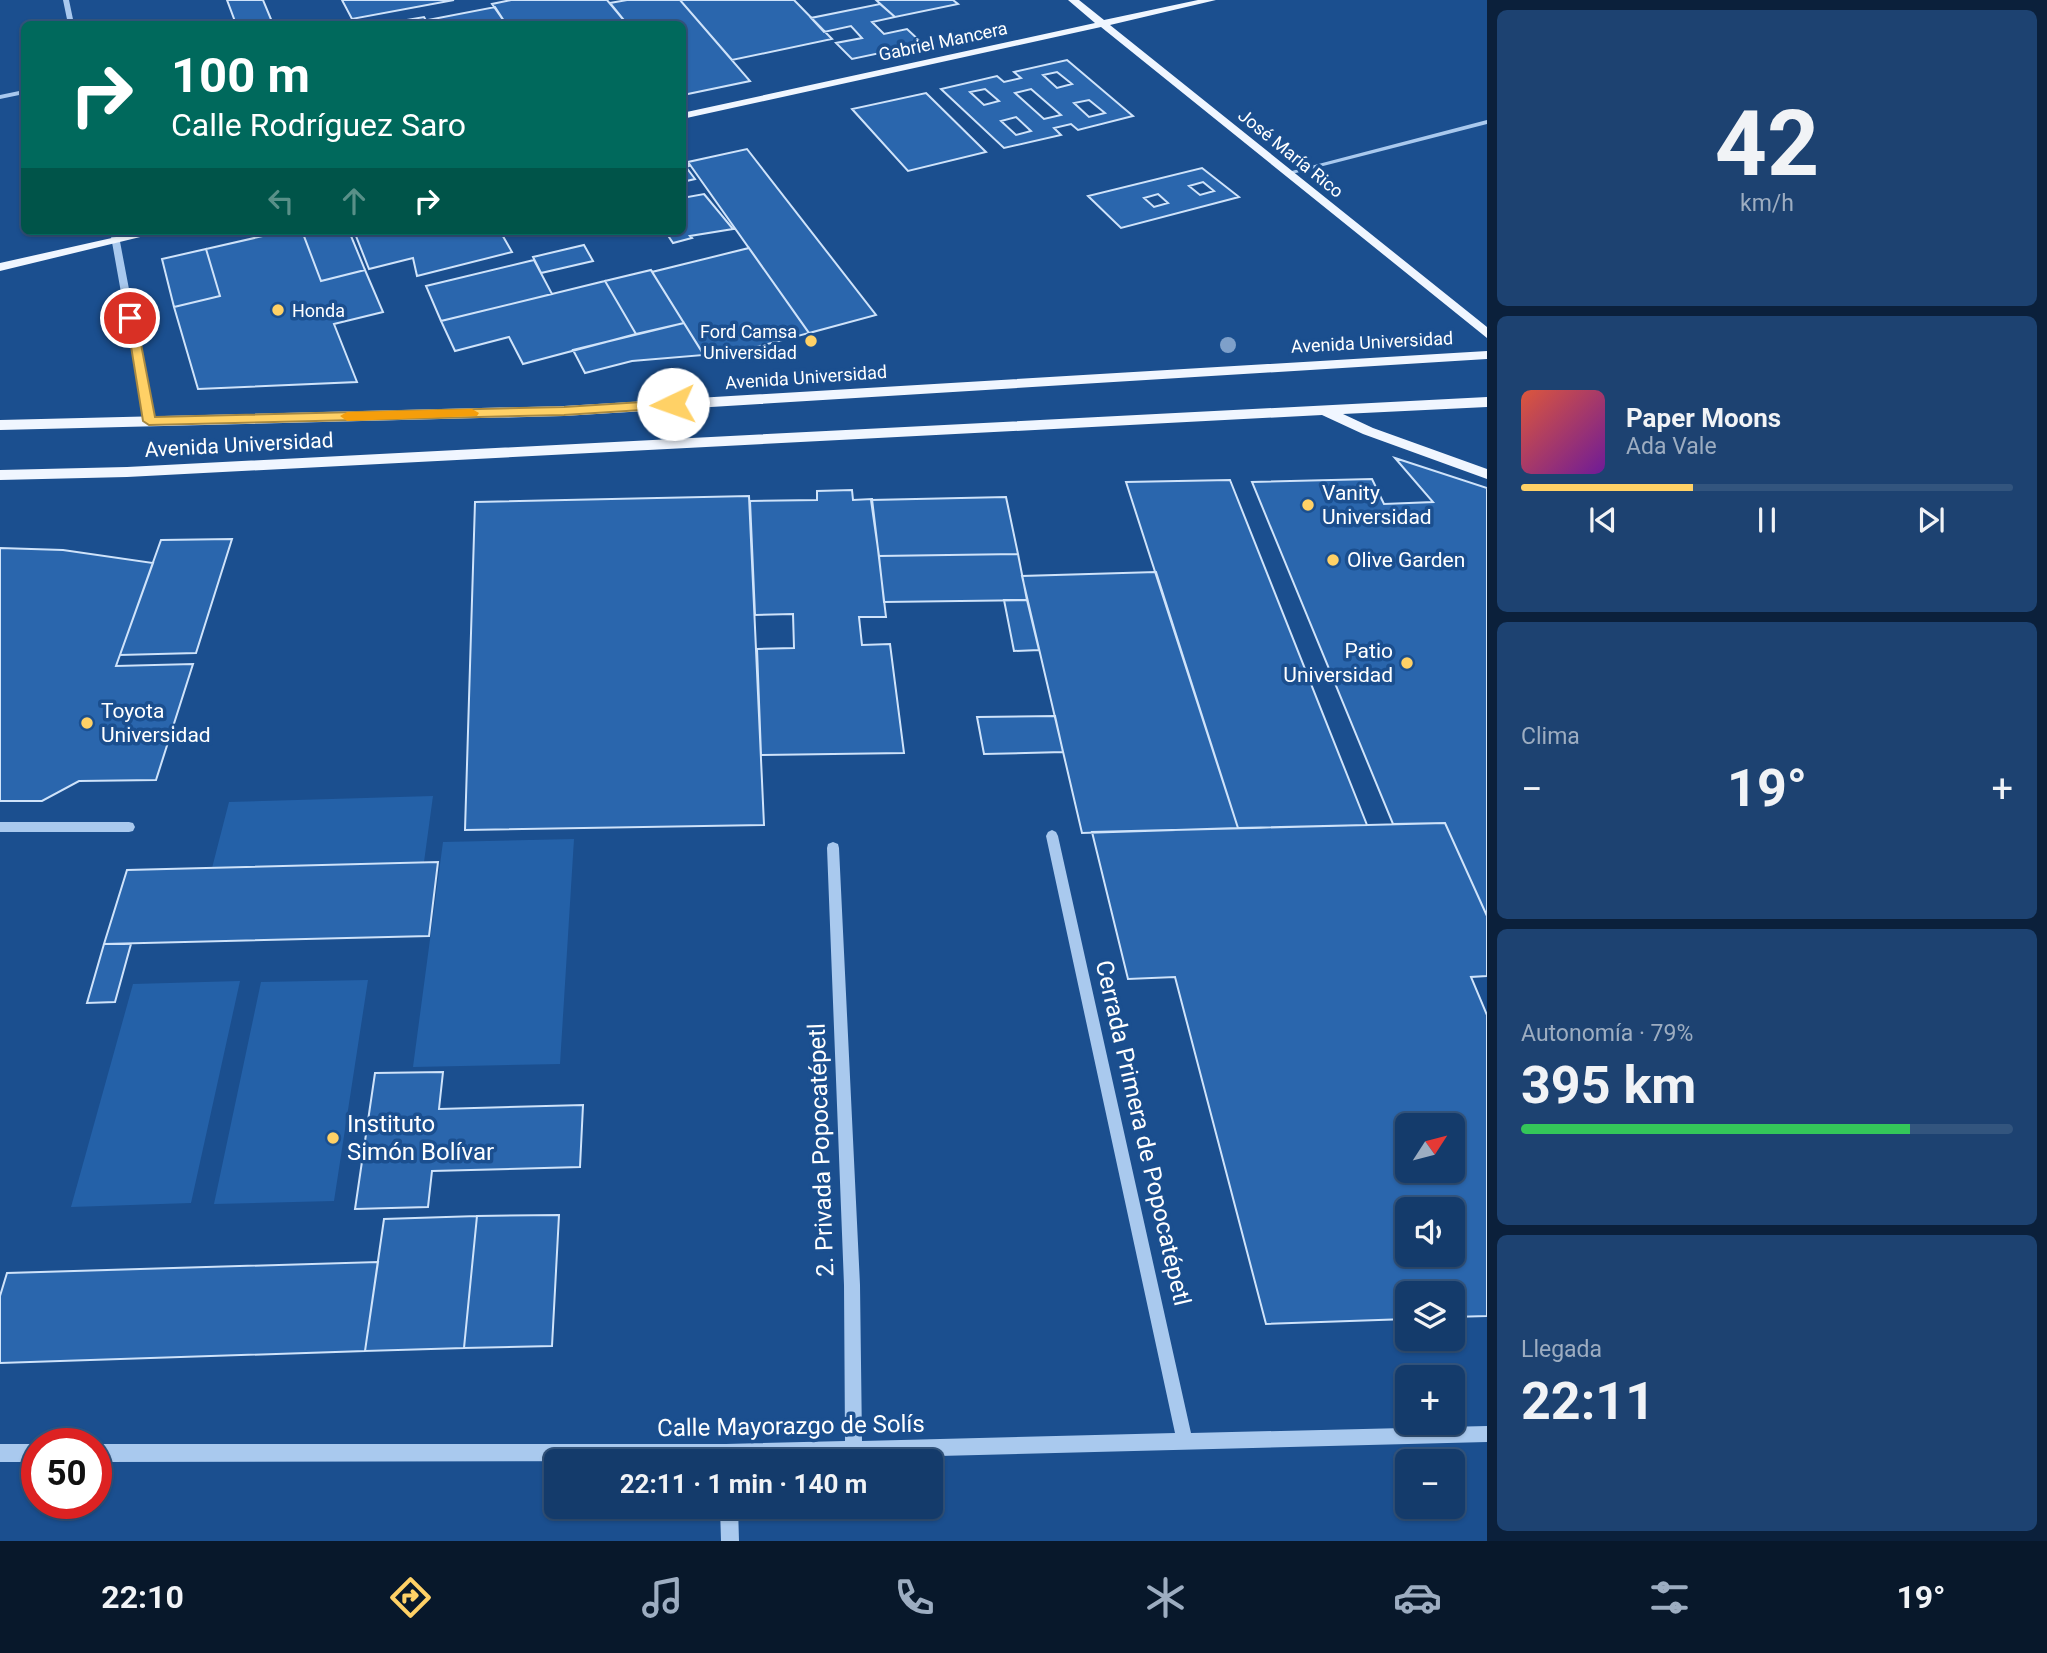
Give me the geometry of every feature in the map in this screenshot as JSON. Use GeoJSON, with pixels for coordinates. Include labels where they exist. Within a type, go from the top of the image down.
{"type":"FeatureCollection","features":[{"type":"Feature","properties":{"kind":"main road","name":"José María Rico"},"geometry":{"type":"LineString","coordinates":[[1073,0],[1487,334]]}},
{"type":"Feature","properties":{"kind":"main road","name":"Gabriel Mancera"},"geometry":{"type":"LineString","coordinates":[[686,115],[1211,0]]}},
{"type":"Feature","properties":{"kind":"main road"},"geometry":{"type":"LineString","coordinates":[[0,267],[115,236]]}},
{"type":"Feature","properties":{"kind":"main road","name":"Avenida Universidad"},"geometry":{"type":"LineString","coordinates":[[0,425],[564,411],[1487,355]]}},
{"type":"Feature","properties":{"kind":"main road","name":"Avenida Universidad"},"geometry":{"type":"LineString","coordinates":[[0,475],[127,472],[1487,402]]}},
{"type":"Feature","properties":{"kind":"main road"},"geometry":{"type":"LineString","coordinates":[[1324,410],[1368,431],[1487,474]]}},
{"type":"Feature","properties":{"kind":"street"},"geometry":{"type":"LineString","coordinates":[[66,0],[70,21]]}},
{"type":"Feature","properties":{"kind":"street"},"geometry":{"type":"LineString","coordinates":[[0,97],[21,93]]}},
{"type":"Feature","properties":{"kind":"street"},"geometry":{"type":"LineString","coordinates":[[1288,173],[1487,122]]}},
{"type":"Feature","properties":{"kind":"street"},"geometry":{"type":"LineString","coordinates":[[115,236],[149,421]]}},
{"type":"Feature","properties":{"kind":"street"},"geometry":{"type":"LineString","coordinates":[[0,827],[129,827]]}},
{"type":"Feature","properties":{"kind":"street","name":"Cerrada Primera de Popocatépetl"},"geometry":{"type":"LineString","coordinates":[[1052,836],[1185,1441]]}},
{"type":"Feature","properties":{"kind":"street","name":"2. Privada Popocatépetl"},"geometry":{"type":"LineString","coordinates":[[833,848],[852,1285],[854,1449]]}},
{"type":"Feature","properties":{"kind":"street","name":"Calle Mayorazgo de Solís"},"geometry":{"type":"LineString","coordinates":[[891,1449],[1487,1434]]}},
{"type":"Feature","properties":{"kind":"street"},"geometry":{"type":"LineString","coordinates":[[0,1453],[21,1453]]}},
{"type":"Feature","properties":{"kind":"street","name":"Calle Mayorazgo de Solís"},"geometry":{"type":"LineString","coordinates":[[112,1453],[544,1456]]}},
{"type":"Feature","properties":{"kind":"street"},"geometry":{"type":"LineString","coordinates":[[729,1519],[730,1541]]}},
{"type":"Feature","properties":{"kind":"shaded area"},"geometry":{"type":"Polygon","coordinates":[[[433,796],[424,862],[212,868],[229,802],[433,796]]]}},
{"type":"Feature","properties":{"kind":"shaded area"},"geometry":{"type":"Polygon","coordinates":[[[574,839],[560,1064],[413,1067],[443,842],[574,839]]]}},
{"type":"Feature","properties":{"kind":"shaded area"},"geometry":{"type":"Polygon","coordinates":[[[368,980],[334,1201],[214,1204],[261,982],[368,980]]]}},
{"type":"Feature","properties":{"kind":"shaded area"},"geometry":{"type":"Polygon","coordinates":[[[240,981],[191,1203],[71,1207],[133,984],[240,981]]]}},
{"type":"Feature","properties":{"kind":"building"},"geometry":{"type":"Polygon","coordinates":[[[227,0],[263,0],[272,21],[235,21],[227,0]]]}},
{"type":"Feature","properties":{"kind":"building"},"geometry":{"type":"Polygon","coordinates":[[[342,0],[454,0],[352,19],[342,0]]]}},
{"type":"Feature","properties":{"kind":"building"},"geometry":{"type":"Polygon","coordinates":[[[511,0],[607,0],[624,21],[504,21],[492,4],[511,0]]]}},
{"type":"Feature","properties":{"kind":"building"},"geometry":{"type":"Polygon","coordinates":[[[627,0],[680,0],[750,81],[686,94],[686,21],[625,21],[610,3],[627,0]]]}},
{"type":"Feature","properties":{"kind":"building"},"geometry":{"type":"Polygon","coordinates":[[[680,0],[794,0],[832,39],[732,60],[680,0]]]}},
{"type":"Feature","properties":{"kind":"building"},"geometry":{"type":"Polygon","coordinates":[[[876,0],[953,0],[958,4],[895,17],[876,0]]]}},
{"type":"Feature","properties":{"kind":"building"},"geometry":{"type":"Polygon","coordinates":[[[880,4],[895,17],[872,22],[884,34],[907,29],[923,44],[852,59],[836,43],[862,38],[851,26],[824,32],[811,18],[880,4]]]}},
{"type":"Feature","properties":{"kind":"building"},"geometry":{"type":"Polygon","coordinates":[[[495,7],[504,21],[428,21],[495,7]]]}},
{"type":"Feature","properties":{"kind":"building"},"geometry":{"type":"Polygon","coordinates":[[[424,17],[426,21],[401,21],[424,17]]]}},
{"type":"Feature","properties":{"kind":"building"},"geometry":{"type":"Polygon","coordinates":[[[1067,60],[1133,116],[1078,130],[1071,124],[1054,128],[1061,135],[1004,148],[941,89],[997,76],[1004,82],[1021,78],[1014,72],[1067,60]],[[1057,72],[1043,75],[1057,88],[1072,84],[1057,72]],[[985,89],[970,92],[984,105],[999,101],[985,89]],[[1031,89],[1015,93],[1044,119],[1061,115],[1031,89]],[[1089,100],[1074,103],[1089,117],[1105,113],[1089,100]],[[1016,117],[1001,121],[1016,135],[1031,131],[1016,117]]]}},
{"type":"Feature","properties":{"kind":"building"},"geometry":{"type":"Polygon","coordinates":[[[926,93],[986,152],[908,171],[852,109],[926,93]]]}},
{"type":"Feature","properties":{"kind":"building"},"geometry":{"type":"Polygon","coordinates":[[[747,149],[876,315],[809,333],[688,162],[747,149]]]}},
{"type":"Feature","properties":{"kind":"building"},"geometry":{"type":"Polygon","coordinates":[[[686,167],[695,179],[686,181],[686,167]]]}},
{"type":"Feature","properties":{"kind":"building"},"geometry":{"type":"Polygon","coordinates":[[[1202,168],[1239,197],[1121,228],[1088,196],[1202,168]],[[1203,182],[1189,186],[1200,195],[1214,191],[1203,182]],[[1158,194],[1144,198],[1154,207],[1168,203],[1158,194]]]}},
{"type":"Feature","properties":{"kind":"building"},"geometry":{"type":"Polygon","coordinates":[[[704,194],[733,229],[690,236],[692,238],[673,243],[668,235],[686,235],[686,197],[704,194]]]}},
{"type":"Feature","properties":{"kind":"building","name":"Honda"},"geometry":{"type":"Polygon","coordinates":[[[267,235],[304,235],[321,281],[365,270],[383,312],[334,324],[357,382],[198,389],[174,307],[220,296],[206,249],[267,235]]]}},
{"type":"Feature","properties":{"kind":"building"},"geometry":{"type":"Polygon","coordinates":[[[304,235],[351,235],[365,270],[321,281],[304,235]]]}},
{"type":"Feature","properties":{"kind":"building"},"geometry":{"type":"Polygon","coordinates":[[[356,235],[502,235],[512,252],[417,276],[413,258],[369,269],[356,235]]]}},
{"type":"Feature","properties":{"kind":"building"},"geometry":{"type":"Polygon","coordinates":[[[584,245],[593,261],[541,273],[533,257],[584,245]]]}},
{"type":"Feature","properties":{"kind":"building"},"geometry":{"type":"Polygon","coordinates":[[[749,248],[809,333],[707,360],[652,272],[749,248]]]}},
{"type":"Feature","properties":{"kind":"building"},"geometry":{"type":"Polygon","coordinates":[[[206,249],[220,296],[174,307],[162,259],[206,249]]]}},
{"type":"Feature","properties":{"kind":"building"},"geometry":{"type":"Polygon","coordinates":[[[534,260],[552,294],[441,321],[426,286],[534,260]]]}},
{"type":"Feature","properties":{"kind":"building"},"geometry":{"type":"Polygon","coordinates":[[[651,270],[684,323],[636,334],[605,281],[651,270]]]}},
{"type":"Feature","properties":{"kind":"building"},"geometry":{"type":"Polygon","coordinates":[[[605,281],[636,334],[523,364],[509,337],[455,351],[441,321],[605,281]]]}},
{"type":"Feature","properties":{"kind":"building"},"geometry":{"type":"Polygon","coordinates":[[[684,323],[704,355],[632,361],[585,373],[573,350],[684,323]]]}},
{"type":"Feature","properties":{"kind":"building","name":"Patio Universidad"},"geometry":{"type":"Polygon","coordinates":[[[1395,458],[1487,488],[1487,916],[1445,823],[1393,824],[1252,482],[1372,479],[1384,504],[1433,502],[1395,458]]]}},
{"type":"Feature","properties":{"kind":"building"},"geometry":{"type":"Polygon","coordinates":[[[1230,480],[1367,825],[1238,828],[1126,482],[1230,480]]]}},
{"type":"Feature","properties":{"kind":"building"},"geometry":{"type":"Polygon","coordinates":[[[852,490],[853,500],[872,499],[886,617],[859,617],[862,645],[890,644],[904,753],[761,755],[757,649],[794,648],[793,614],[755,615],[750,501],[817,500],[817,491],[852,490]]]}},
{"type":"Feature","properties":{"kind":"building"},"geometry":{"type":"Polygon","coordinates":[[[749,496],[764,825],[465,830],[475,502],[749,496]]]}},
{"type":"Feature","properties":{"kind":"building"},"geometry":{"type":"Polygon","coordinates":[[[1006,497],[1018,554],[879,556],[871,500],[1006,497]]]}},
{"type":"Feature","properties":{"kind":"building"},"geometry":{"type":"Polygon","coordinates":[[[232,539],[196,653],[120,655],[161,540],[232,539]]]}},
{"type":"Feature","properties":{"kind":"building","name":"Toyota Universidad"},"geometry":{"type":"Polygon","coordinates":[[[0,548],[63,550],[153,563],[116,666],[193,664],[156,780],[79,781],[42,801],[0,801],[0,548]]]}},
{"type":"Feature","properties":{"kind":"building"},"geometry":{"type":"Polygon","coordinates":[[[1018,554],[1027,600],[884,602],[879,556],[1018,554]]]}},
{"type":"Feature","properties":{"kind":"building"},"geometry":{"type":"Polygon","coordinates":[[[1156,572],[1238,828],[1082,833],[1022,576],[1156,572]]]}},
{"type":"Feature","properties":{"kind":"building"},"geometry":{"type":"Polygon","coordinates":[[[1004,600],[1027,600],[1039,650],[1014,651],[1004,600]]]}},
{"type":"Feature","properties":{"kind":"building"},"geometry":{"type":"Polygon","coordinates":[[[1055,716],[1063,752],[984,754],[977,717],[1055,716]]]}},
{"type":"Feature","properties":{"kind":"building"},"geometry":{"type":"Polygon","coordinates":[[[1445,823],[1487,916],[1487,976],[1471,977],[1487,1015],[1487,1316],[1465,1317],[1465,1281],[1395,1281],[1395,1319],[1266,1324],[1175,977],[1128,979],[1092,832],[1445,823]]]}},
{"type":"Feature","properties":{"kind":"building"},"geometry":{"type":"Polygon","coordinates":[[[438,862],[429,936],[104,944],[127,870],[438,862]]]}},
{"type":"Feature","properties":{"kind":"building"},"geometry":{"type":"Polygon","coordinates":[[[104,944],[131,944],[115,1002],[87,1003],[104,944]]]}},
{"type":"Feature","properties":{"kind":"building"},"geometry":{"type":"Polygon","coordinates":[[[443,1072],[439,1109],[583,1105],[580,1167],[432,1171],[428,1207],[355,1209],[375,1073],[443,1072]]]}},
{"type":"Feature","properties":{"kind":"building"},"geometry":{"type":"Polygon","coordinates":[[[559,1215],[552,1346],[464,1348],[477,1216],[559,1215]]]}},
{"type":"Feature","properties":{"kind":"building"},"geometry":{"type":"Polygon","coordinates":[[[477,1216],[464,1348],[365,1351],[384,1219],[477,1216]]]}},
{"type":"Feature","properties":{"kind":"building"},"geometry":{"type":"Polygon","coordinates":[[[378,1262],[365,1351],[0,1363],[0,1296],[7,1273],[378,1262]]]}},
{"type":"Feature","properties":{"kind":"slow traffic"},"geometry":{"type":"LineString","coordinates":[[347,416],[472,413]]}},
{"type":"Feature","properties":{"kind":"place","name":"Honda"},"geometry":{"type":"Point","coordinates":[278,310]}},
{"type":"Feature","properties":{"kind":"place","name":"Ford Camsa Universidad"},"geometry":{"type":"Point","coordinates":[811,341]}},
{"type":"Feature","properties":{"kind":"place","name":"Vanity Universidad"},"geometry":{"type":"Point","coordinates":[1308,505]}},
{"type":"Feature","properties":{"kind":"place","name":"Olive Garden"},"geometry":{"type":"Point","coordinates":[1333,560]}},
{"type":"Feature","properties":{"kind":"place","name":"Patio Universidad"},"geometry":{"type":"Point","coordinates":[1407,663]}},
{"type":"Feature","properties":{"kind":"place","name":"Toyota Universidad"},"geometry":{"type":"Point","coordinates":[87,723]}},
{"type":"Feature","properties":{"kind":"place","name":"Instituto Simón Bolívar"},"geometry":{"type":"Point","coordinates":[333,1138]}},
{"type":"Feature","properties":{"kind":"route"},"geometry":{"type":"LineString","coordinates":[[130,318],[149,421],[564,411],[673,404]]}}]}
